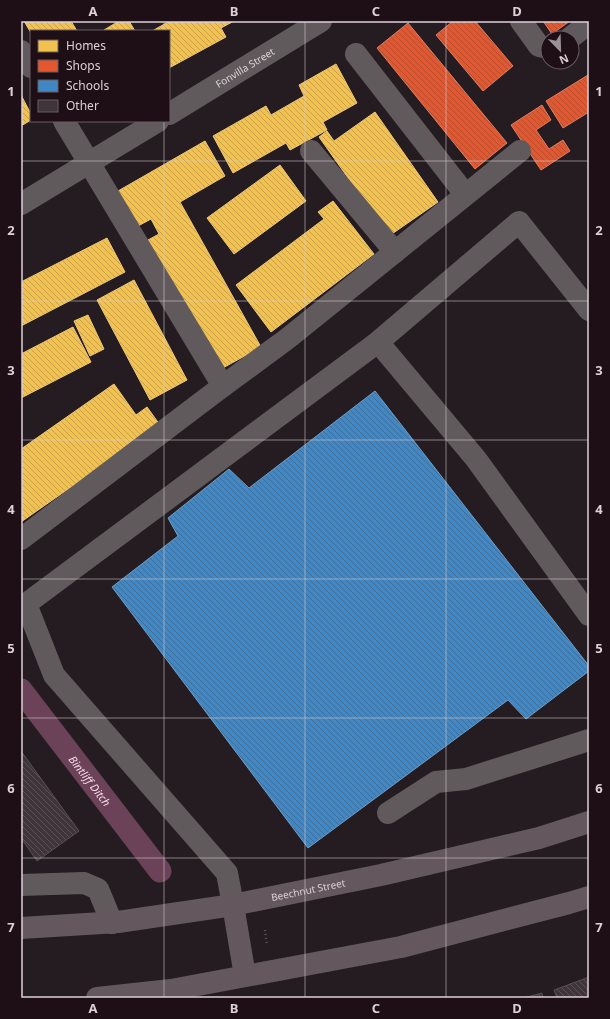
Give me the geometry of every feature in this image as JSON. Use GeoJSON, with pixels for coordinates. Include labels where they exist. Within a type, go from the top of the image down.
{"type":"FeatureCollection","features":[{"type":"Feature","properties":{"kind":"main road","name":"Beechnut Street"},"geometry":{"type":"LineString","coordinates":[[21,928],[112,922],[232,905],[381,875],[539,838],[589,822]]}},
{"type":"Feature","properties":{"kind":"main road"},"geometry":{"type":"LineString","coordinates":[[97,998],[171,990],[401,948],[589,897]]}},
{"type":"Feature","properties":{"kind":"main road"},"geometry":{"type":"LineString","coordinates":[[232,905],[245,976]]}},
{"type":"Feature","properties":{"kind":"street","name":"Fonvilla Street"},"geometry":{"type":"LineString","coordinates":[[170,113],[321,21]]}},
{"type":"Feature","properties":{"kind":"street"},"geometry":{"type":"LineString","coordinates":[[521,21],[538,46],[540,46]]}},
{"type":"Feature","properties":{"kind":"street"},"geometry":{"type":"LineString","coordinates":[[580,30],[589,23]]}},
{"type":"Feature","properties":{"kind":"street"},"geometry":{"type":"LineString","coordinates":[[21,51],[30,65]]}},
{"type":"Feature","properties":{"kind":"street"},"geometry":{"type":"LineString","coordinates":[[356,54],[465,194]]}},
{"type":"Feature","properties":{"kind":"street"},"geometry":{"type":"LineString","coordinates":[[65,122],[223,386]]}},
{"type":"Feature","properties":{"kind":"street"},"geometry":{"type":"LineString","coordinates":[[21,204],[156,122]]}},
{"type":"Feature","properties":{"kind":"street"},"geometry":{"type":"LineString","coordinates":[[311,151],[394,252]]}},
{"type":"Feature","properties":{"kind":"street"},"geometry":{"type":"LineString","coordinates":[[21,539],[287,339],[520,151]]}},
{"type":"Feature","properties":{"kind":"street"},"geometry":{"type":"LineString","coordinates":[[232,905],[227,873],[54,675],[26,604],[378,342],[518,222],[589,310]]}},
{"type":"Feature","properties":{"kind":"street"},"geometry":{"type":"LineString","coordinates":[[378,342],[476,458],[589,615]]}},
{"type":"Feature","properties":{"kind":"street"},"geometry":{"type":"LineString","coordinates":[[388,813],[436,782],[466,779],[589,740]]}},
{"type":"Feature","properties":{"kind":"street"},"geometry":{"type":"LineString","coordinates":[[21,885],[84,883],[98,889],[112,922]]}},
{"type":"Feature","properties":{"kind":"path"},"geometry":{"type":"LineString","coordinates":[[265,930],[268,946]]}},
{"type":"Feature","properties":{"kind":"building: Homes"},"geometry":{"type":"Polygon","coordinates":[[[24,21],[71,21],[76,30],[30,30],[30,31],[24,21]]]}},
{"type":"Feature","properties":{"kind":"building: Homes"},"geometry":{"type":"Polygon","coordinates":[[[119,21],[129,21],[134,30],[104,30],[119,21]]]}},
{"type":"Feature","properties":{"kind":"building: Homes"},"geometry":{"type":"Polygon","coordinates":[[[170,21],[234,21],[221,28],[226,37],[170,67],[170,30],[154,30],[170,21]]]}},
{"type":"Feature","properties":{"kind":"building: Homes"},"geometry":{"type":"Polygon","coordinates":[[[336,64],[357,103],[323,122],[327,130],[290,150],[286,143],[233,173],[213,136],[266,106],[271,115],[304,96],[299,85],[336,64]]]}},
{"type":"Feature","properties":{"kind":"building: Homes"},"geometry":{"type":"Polygon","coordinates":[[[21,95],[30,112],[30,121],[21,126],[21,95]]]}},
{"type":"Feature","properties":{"kind":"building: Homes"},"geometry":{"type":"Polygon","coordinates":[[[375,112],[438,202],[389,236],[319,137],[327,131],[334,141],[375,112]]]}},
{"type":"Feature","properties":{"kind":"building: Homes"},"geometry":{"type":"Polygon","coordinates":[[[205,141],[225,176],[180,202],[261,347],[221,369],[148,240],[159,234],[151,219],[138,226],[118,191],[205,141]]]}},
{"type":"Feature","properties":{"kind":"building: Homes"},"geometry":{"type":"Polygon","coordinates":[[[280,165],[306,201],[234,254],[207,218],[280,165]]]}},
{"type":"Feature","properties":{"kind":"building: Homes"},"geometry":{"type":"Polygon","coordinates":[[[333,201],[374,254],[271,332],[236,285],[324,219],[318,212],[333,201]]]}},
{"type":"Feature","properties":{"kind":"building: Homes"},"geometry":{"type":"Polygon","coordinates":[[[107,238],[125,272],[21,326],[21,282],[107,238]]]}},
{"type":"Feature","properties":{"kind":"building: Homes"},"geometry":{"type":"Polygon","coordinates":[[[134,280],[187,380],[150,400],[97,300],[134,280]]]}},
{"type":"Feature","properties":{"kind":"building: Homes"},"geometry":{"type":"Polygon","coordinates":[[[88,315],[104,349],[90,356],[74,321],[88,315]]]}},
{"type":"Feature","properties":{"kind":"building: Homes"},"geometry":{"type":"Polygon","coordinates":[[[73,327],[91,362],[21,398],[21,354],[73,327]]]}},
{"type":"Feature","properties":{"kind":"building: Homes"},"geometry":{"type":"Polygon","coordinates":[[[114,384],[136,415],[147,407],[160,425],[21,522],[21,449],[114,384]]]}},
{"type":"Feature","properties":{"kind":"building: Shops"},"geometry":{"type":"Polygon","coordinates":[[[453,21],[475,21],[513,66],[483,91],[436,35],[453,21]]]}},
{"type":"Feature","properties":{"kind":"building: Shops"},"geometry":{"type":"Polygon","coordinates":[[[543,21],[570,21],[558,30],[549,30],[543,21]]]}},
{"type":"Feature","properties":{"kind":"building: Shops"},"geometry":{"type":"Polygon","coordinates":[[[408,23],[507,143],[475,169],[377,48],[408,23]]]}},
{"type":"Feature","properties":{"kind":"building: Shops"},"geometry":{"type":"Polygon","coordinates":[[[588,75],[589,112],[563,128],[546,101],[588,75]]]}},
{"type":"Feature","properties":{"kind":"building: Shops"},"geometry":{"type":"Polygon","coordinates":[[[542,105],[551,120],[536,130],[549,149],[563,140],[570,151],[541,170],[511,125],[542,105]]]}},
{"type":"Feature","properties":{"kind":"building: Schools"},"geometry":{"type":"Polygon","coordinates":[[[375,391],[589,666],[589,671],[526,719],[508,700],[308,848],[112,587],[178,536],[168,518],[229,469],[249,488],[375,391]]]}},
{"type":"Feature","properties":{"kind":"building: Other"},"geometry":{"type":"Polygon","coordinates":[[[21,751],[79,831],[37,861],[21,838],[21,751]]]}},
{"type":"Feature","properties":{"kind":"building: Other"},"geometry":{"type":"Polygon","coordinates":[[[589,977],[589,998],[557,998],[554,990],[589,977]]]}},
{"type":"Feature","properties":{"kind":"building: Other"},"geometry":{"type":"Polygon","coordinates":[[[542,993],[543,998],[523,998],[542,993]]]}},
{"type":"Feature","properties":{"kind":"waterway","name":"Bintliff Ditch"},"geometry":{"type":"LineString","coordinates":[[21,690],[160,871]]}}]}
